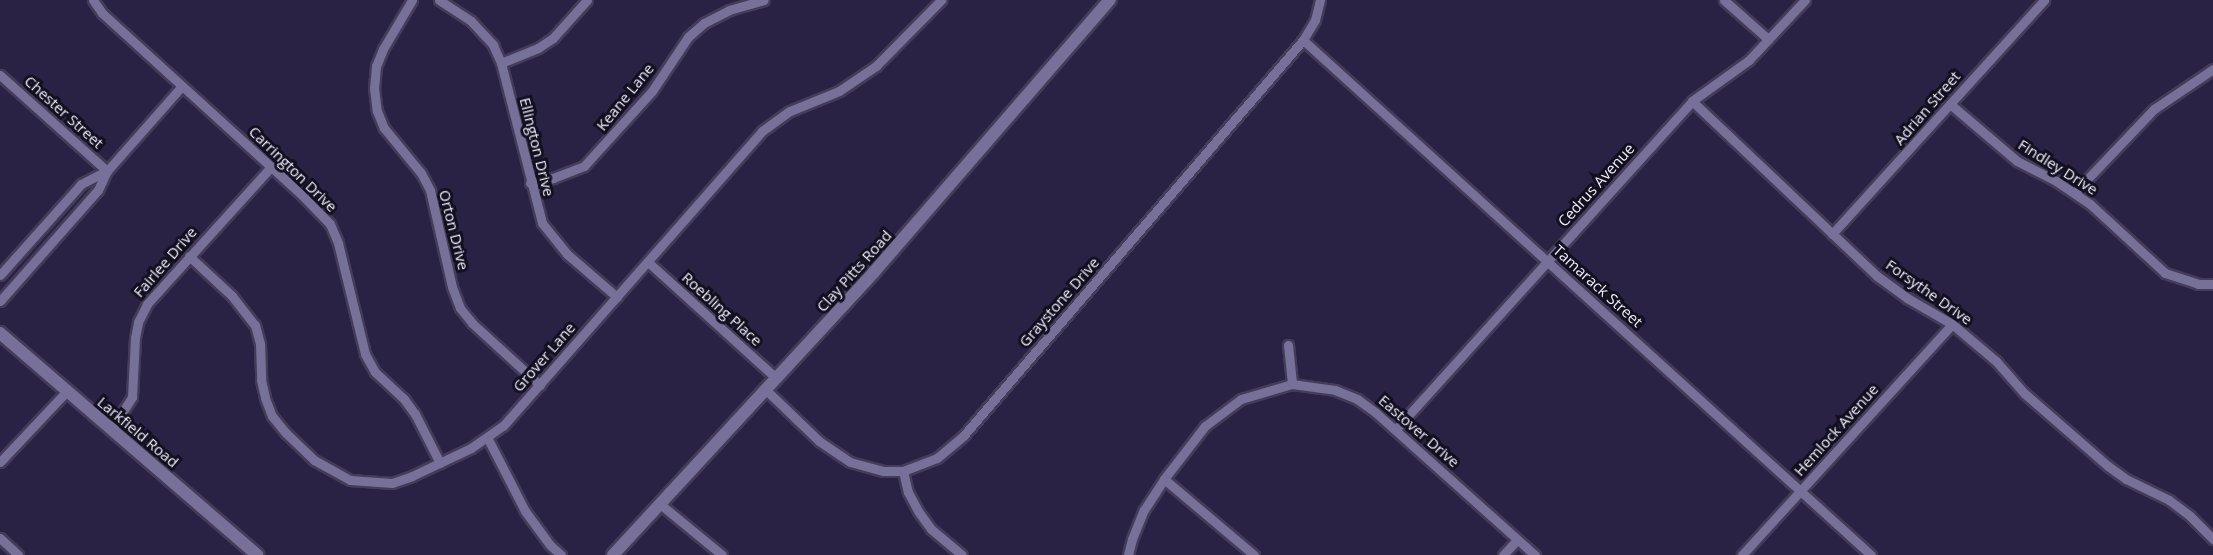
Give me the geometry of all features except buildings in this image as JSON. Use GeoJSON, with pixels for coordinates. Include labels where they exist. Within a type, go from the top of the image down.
{"type":"FeatureCollection","features":[{"type":"Feature","properties":{"kind":"street","name":"Carrington Drive"},"geometry":{"type":"LineString","coordinates":[[93,0],[102,13],[330,224],[338,243],[365,354],[375,372],[404,399],[415,414],[440,463]]}},
{"type":"Feature","properties":{"kind":"street","name":"Orton Drive"},"geometry":{"type":"LineString","coordinates":[[412,0],[383,49],[376,66],[374,88],[377,111],[384,128],[422,173],[430,190],[452,287],[460,308],[485,336],[540,385]]}},
{"type":"Feature","properties":{"kind":"street","name":"Ellington Drive"},"geometry":{"type":"LineString","coordinates":[[439,0],[458,11],[493,45],[501,63],[542,223],[553,239],[617,297]]}},
{"type":"Feature","properties":{"kind":"street"},"geometry":{"type":"LineString","coordinates":[[501,63],[538,48],[553,38],[587,0]]}},
{"type":"Feature","properties":{"kind":"street","name":"Keane Lane"},"geometry":{"type":"LineString","coordinates":[[530,183],[584,166],[652,91],[688,37],[728,5],[764,0]]}},
{"type":"Feature","properties":{"kind":"street","name":"Grover Lane"},"geometry":{"type":"LineString","coordinates":[[189,256],[246,310],[255,325],[260,344],[261,380],[272,416],[314,460],[350,480],[392,483],[440,463],[488,439],[540,385],[762,131],[790,111],[839,91],[876,66],[941,0]]}},
{"type":"Feature","properties":{"kind":"street","name":"Clay Pitts Road"},"geometry":{"type":"LineString","coordinates":[[613,555],[874,272],[1110,0]]}},
{"type":"Feature","properties":{"kind":"street","name":"Graystone Drive"},"geometry":{"type":"LineString","coordinates":[[765,389],[819,441],[850,462],[883,471],[903,471],[937,458],[964,435],[1303,40],[1315,20],[1320,0]]}},
{"type":"Feature","properties":{"kind":"street"},"geometry":{"type":"LineString","coordinates":[[1724,0],[1768,39]]}},
{"type":"Feature","properties":{"kind":"street","name":"Cedrus Avenue"},"geometry":{"type":"LineString","coordinates":[[1396,429],[1692,101],[1749,60],[1805,0]]}},
{"type":"Feature","properties":{"kind":"street","name":"Adrian Street"},"geometry":{"type":"LineString","coordinates":[[1832,234],[2044,0]]}},
{"type":"Feature","properties":{"kind":"street","name":"Tamarack Street"},"geometry":{"type":"LineString","coordinates":[[1303,40],[1871,555]]}},
{"type":"Feature","properties":{"kind":"street"},"geometry":{"type":"LineString","coordinates":[[2075,192],[2154,109],[2213,69]]}},
{"type":"Feature","properties":{"kind":"street","name":"Chester Street"},"geometry":{"type":"LineString","coordinates":[[0,75],[107,171]]}},
{"type":"Feature","properties":{"kind":"street"},"geometry":{"type":"LineString","coordinates":[[0,301],[99,190],[107,171],[181,87]]}},
{"type":"Feature","properties":{"kind":"street","name":"Forsythe Drive"},"geometry":{"type":"LineString","coordinates":[[1692,101],[1893,289],[1952,324],[1996,361],[2024,393],[2108,466],[2126,479],[2169,500],[2190,516],[2213,539]]}},
{"type":"Feature","properties":{"kind":"street","name":"Findley Drive"},"geometry":{"type":"LineString","coordinates":[[1950,104],[2017,161],[2075,192],[2110,221],[2152,264],[2165,273],[2198,284],[2213,284]]}},
{"type":"Feature","properties":{"kind":"street","name":"Fairlee Drive"},"geometry":{"type":"LineString","coordinates":[[112,428],[132,397],[138,322],[147,304],[271,167]]}},
{"type":"Feature","properties":{"kind":"street"},"geometry":{"type":"LineString","coordinates":[[0,275],[81,184],[107,171]]}},
{"type":"Feature","properties":{"kind":"street"},"geometry":{"type":"LineString","coordinates":[[16,258],[29,269]]}},
{"type":"Feature","properties":{"kind":"street","name":"Roebling Place"},"geometry":{"type":"LineString","coordinates":[[648,262],[776,378]]}},
{"type":"Feature","properties":{"kind":"street","name":"Hemlock Avenue"},"geometry":{"type":"LineString","coordinates":[[1742,555],[1952,324]]}},
{"type":"Feature","properties":{"kind":"street","name":"Larkfield Road"},"geometry":{"type":"LineString","coordinates":[[0,333],[257,555]]}},
{"type":"Feature","properties":{"kind":"street"},"geometry":{"type":"LineString","coordinates":[[1288,345],[1292,384]]}},
{"type":"Feature","properties":{"kind":"street","name":"Eastover Drive"},"geometry":{"type":"LineString","coordinates":[[1128,555],[1144,510],[1164,479],[1205,426],[1223,410],[1257,393],[1292,384],[1335,390],[1357,399],[1396,429],[1535,555]]}},
{"type":"Feature","properties":{"kind":"street"},"geometry":{"type":"LineString","coordinates":[[0,462],[66,392]]}},
{"type":"Feature","properties":{"kind":"street"},"geometry":{"type":"LineString","coordinates":[[488,439],[525,511],[550,545],[561,555]]}},
{"type":"Feature","properties":{"kind":"street"},"geometry":{"type":"LineString","coordinates":[[903,471],[908,492],[918,511],[931,529],[962,555]]}},
{"type":"Feature","properties":{"kind":"street"},"geometry":{"type":"LineString","coordinates":[[1164,479],[1254,555]]}},
{"type":"Feature","properties":{"kind":"street"},"geometry":{"type":"LineString","coordinates":[[660,504],[722,555]]}},
{"type":"Feature","properties":{"kind":"street"},"geometry":{"type":"LineString","coordinates":[[0,538],[18,555]]}},
{"type":"Feature","properties":{"kind":"street"},"geometry":{"type":"LineString","coordinates":[[1503,555],[1517,540]]}}]}
